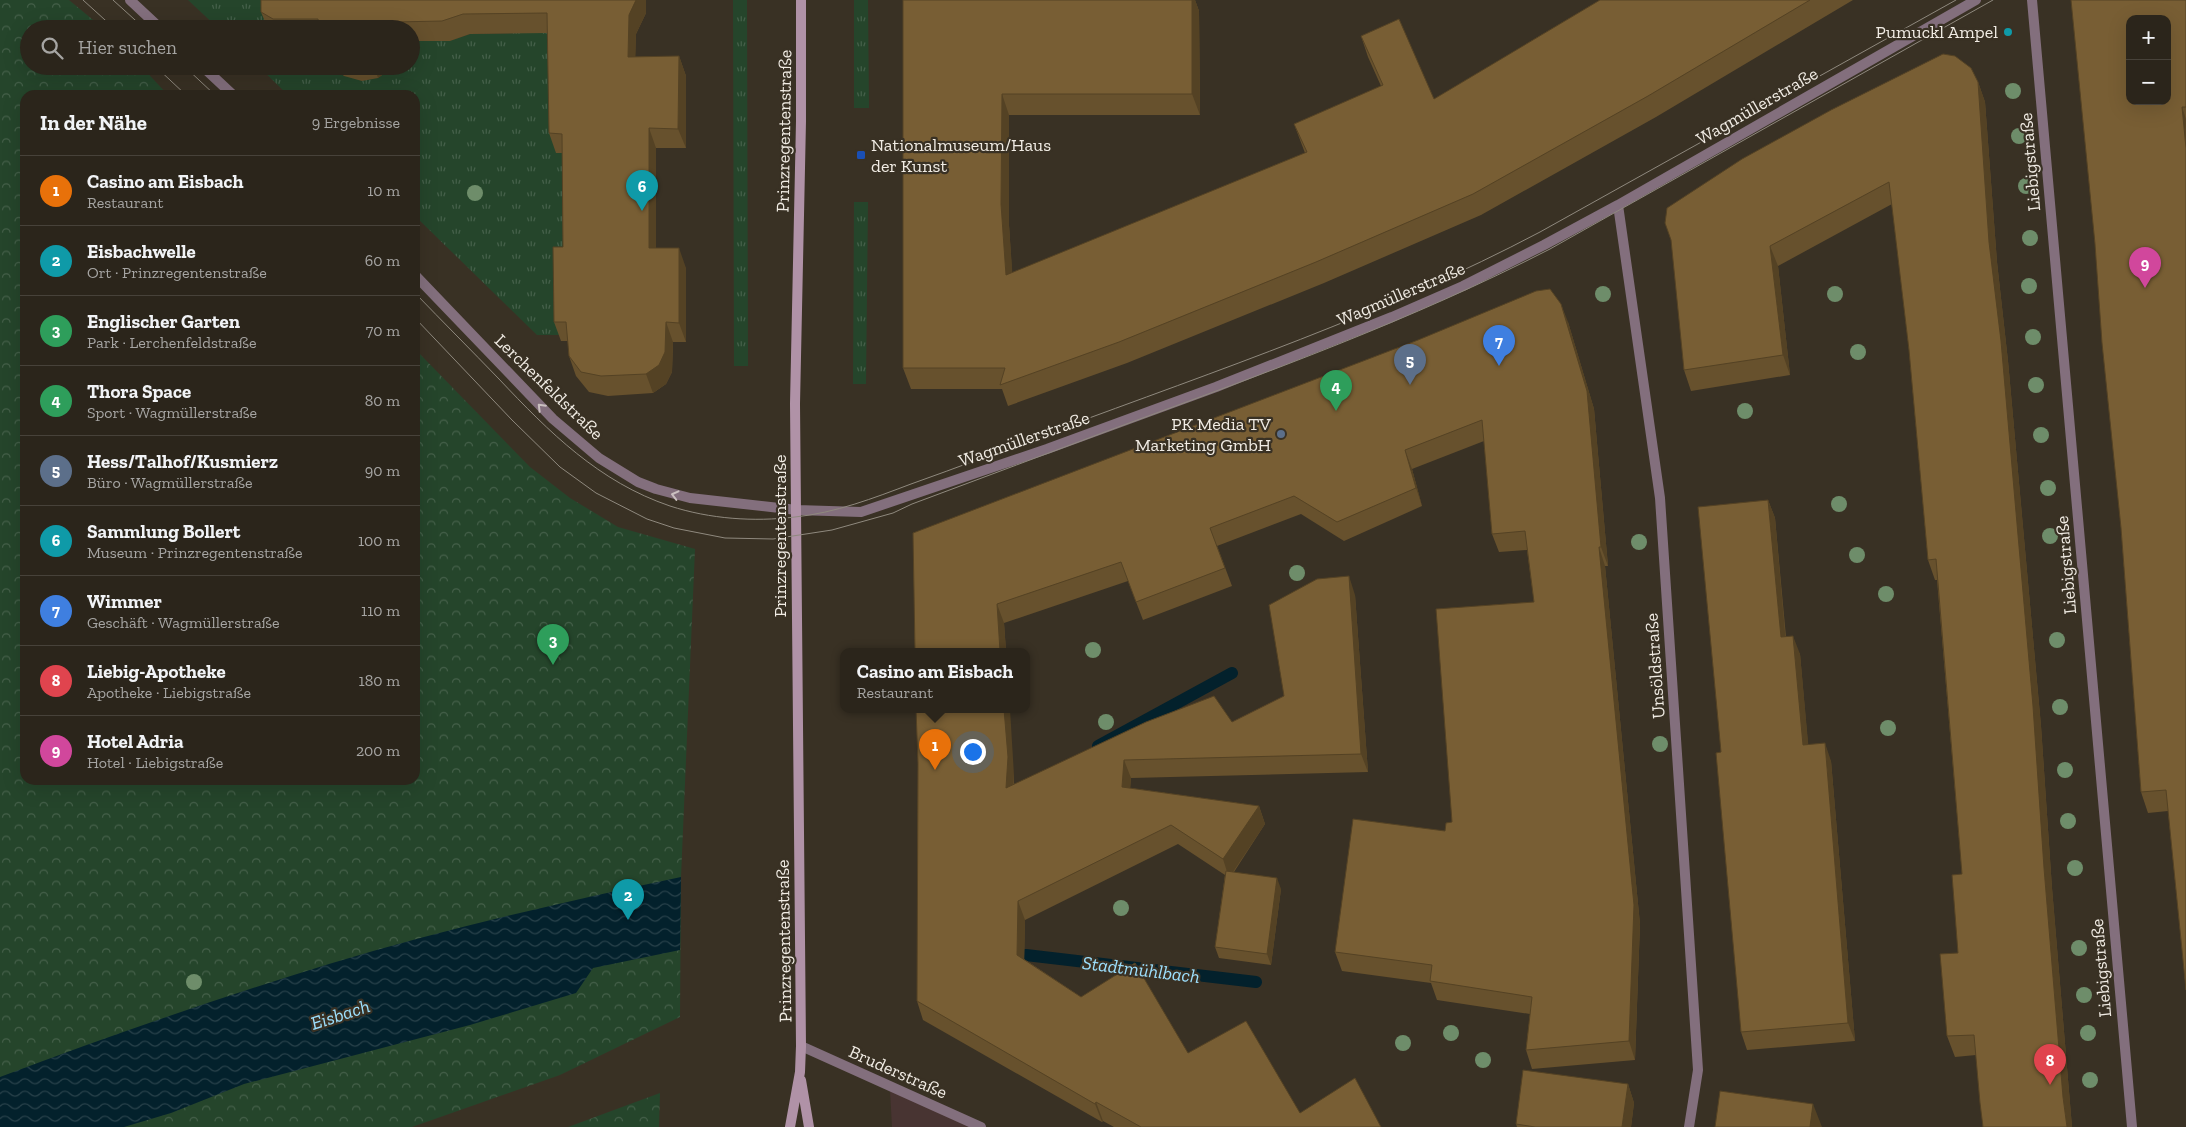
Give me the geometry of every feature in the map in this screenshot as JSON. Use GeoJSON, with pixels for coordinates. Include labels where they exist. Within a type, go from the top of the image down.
{"type":"FeatureCollection","features":[{"type":"Feature","properties":{"kind":"main road","name":"Prinzregentenstraße"},"geometry":{"type":"LineString","coordinates":[[790,1127],[800,1072],[801,1046],[795,404],[801,121],[801,0]]}},
{"type":"Feature","properties":{"kind":"main road","name":"Prinzregentenstraße"},"geometry":{"type":"LineString","coordinates":[[800,1072],[809,1127]]}},
{"type":"Feature","properties":{"kind":"street"},"geometry":{"type":"LineString","coordinates":[[130,0],[152,20]]}},
{"type":"Feature","properties":{"kind":"street","name":"Wagmüllerstraße"},"geometry":{"type":"LineString","coordinates":[[797,510],[860,512],[892,502],[1047,449],[1216,387],[1392,317],[1463,286],[1544,245],[1976,0]]}},
{"type":"Feature","properties":{"kind":"street","name":"Liebigstraße"},"geometry":{"type":"LineString","coordinates":[[2032,0],[2132,1127]]}},
{"type":"Feature","properties":{"kind":"street"},"geometry":{"type":"LineString","coordinates":[[212,75],[228,90]]}},
{"type":"Feature","properties":{"kind":"street","name":"Unsöldstraße"},"geometry":{"type":"LineString","coordinates":[[1618,204],[1660,498],[1698,1070],[1689,1127]]}},
{"type":"Feature","properties":{"kind":"street","name":"Lerchenfeldstraße"},"geometry":{"type":"LineString","coordinates":[[420,280],[553,419],[599,458],[618,470],[656,489],[690,498],[797,510]]}},
{"type":"Feature","properties":{"kind":"street","name":"Bruderstraße"},"geometry":{"type":"LineString","coordinates":[[801,1046],[981,1127]]}},
{"type":"Feature","properties":{"kind":"shaded area"},"geometry":{"type":"Polygon","coordinates":[[[890,1090],[971,1127],[892,1127],[890,1090]]]}},
{"type":"Feature","properties":{"kind":"green space"},"geometry":{"type":"Polygon","coordinates":[[[0,0],[69,0],[93,20],[20,20],[20,75],[149,75],[163,90],[20,90],[20,785],[420,785],[420,354],[530,467],[570,498],[618,527],[695,549],[681,877],[680,1017],[560,1075],[412,1127],[0,1127],[0,0]]]}},
{"type":"Feature","properties":{"kind":"green space"},"geometry":{"type":"Polygon","coordinates":[[[188,0],[268,0],[269,20],[209,20],[188,0]]]}},
{"type":"Feature","properties":{"kind":"green space"},"geometry":{"type":"Polygon","coordinates":[[[733,0],[747,0],[748,366],[734,366],[733,0]]]}},
{"type":"Feature","properties":{"kind":"green space"},"geometry":{"type":"Polygon","coordinates":[[[854,0],[868,0],[869,108],[854,108],[854,0]]]}},
{"type":"Feature","properties":{"kind":"green space"},"geometry":{"type":"Polygon","coordinates":[[[564,32],[569,153],[561,335],[537,335],[420,221],[420,90],[283,90],[267,75],[420,75],[420,41],[449,41],[470,34],[564,32]]]}},
{"type":"Feature","properties":{"kind":"green space"},"geometry":{"type":"Polygon","coordinates":[[[854,202],[868,202],[866,384],[853,384],[854,202]]]}},
{"type":"Feature","properties":{"kind":"green space"},"geometry":{"type":"Polygon","coordinates":[[[660,1093],[659,1127],[568,1127],[660,1093]]]}},
{"type":"Feature","properties":{"kind":"water","name":"Eisbach"},"geometry":{"type":"Polygon","coordinates":[[[681,877],[680,950],[593,968],[576,993],[470,1025],[244,1084],[171,1113],[124,1127],[0,1127],[0,1077],[205,1004],[373,951],[504,917],[681,877]]]}},
{"type":"Feature","properties":{"kind":"building"},"geometry":{"type":"Polygon","coordinates":[[[261,0],[636,0],[629,15],[628,57],[679,56],[678,129],[649,128],[649,248],[679,248],[679,323],[666,322],[665,352],[659,365],[646,374],[601,376],[581,372],[569,356],[566,322],[554,322],[553,247],[563,247],[562,134],[549,133],[547,13],[463,14],[442,21],[420,21],[273,19],[261,12],[261,0]]]}},
{"type":"Feature","properties":{"kind":"building"},"geometry":{"type":"Polygon","coordinates":[[[903,0],[1192,0],[1192,94],[1002,94],[1001,204],[1006,275],[1307,152],[1294,124],[1383,85],[1361,36],[1399,19],[1434,99],[1600,0],[1810,0],[1648,96],[1473,194],[1316,262],[1119,342],[1000,385],[1005,368],[903,368],[903,0]]]}},
{"type":"Feature","properties":{"kind":"building"},"geometry":{"type":"Polygon","coordinates":[[[2071,0],[2186,0],[2186,107],[2182,107],[2186,148],[2186,990],[2166,790],[2141,792],[2121,528],[2102,343],[2095,244],[2071,0]]]}},
{"type":"Feature","properties":{"kind":"building"},"geometry":{"type":"Polygon","coordinates":[[[1943,54],[1955,56],[1971,68],[1978,82],[1989,242],[2001,341],[2067,1127],[1983,1127],[1974,1035],[1947,1036],[1940,954],[1958,953],[1952,875],[1962,874],[1936,559],[1928,560],[1909,350],[1889,182],[1770,246],[1783,355],[1684,370],[1671,240],[1665,223],[1667,208],[1742,159],[1831,110],[1943,54]]]}},
{"type":"Feature","properties":{"kind":"building"},"geometry":{"type":"Polygon","coordinates":[[[1550,289],[1561,304],[1587,391],[1601,547],[1599,547],[1634,905],[1629,1041],[1526,1050],[1532,997],[1430,981],[1432,965],[1335,952],[1353,819],[1445,831],[1446,823],[1452,822],[1436,609],[1534,602],[1525,531],[1492,534],[1482,420],[1405,450],[1416,488],[1337,522],[1294,496],[1210,528],[1225,568],[1136,602],[1121,562],[997,604],[1000,648],[915,648],[913,533],[1418,340],[1536,291],[1550,289]]]}},
{"type":"Feature","properties":{"kind":"building"},"geometry":{"type":"Polygon","coordinates":[[[1768,500],[1781,637],[1793,636],[1803,745],[1825,743],[1848,1023],[1741,1032],[1716,753],[1721,752],[1698,507],[1768,500]]]}},
{"type":"Feature","properties":{"kind":"building"},"geometry":{"type":"Polygon","coordinates":[[[1349,576],[1361,754],[1124,760],[1122,787],[1259,806],[1223,859],[1171,825],[1018,901],[1017,955],[1081,997],[1135,963],[1188,1053],[1246,1021],[1300,1113],[1355,1078],[1381,1127],[1141,1127],[1096,1102],[1095,1104],[917,1001],[918,763],[916,713],[1004,713],[1008,757],[1006,788],[1146,722],[1214,696],[1232,722],[1284,696],[1269,605],[1317,579],[1349,576]]]}},
{"type":"Feature","properties":{"kind":"building"},"geometry":{"type":"Polygon","coordinates":[[[1226,871],[1277,878],[1267,954],[1215,947],[1226,871]]]}},
{"type":"Feature","properties":{"kind":"building"},"geometry":{"type":"Polygon","coordinates":[[[1523,1070],[1628,1084],[1622,1127],[1535,1127],[1516,1124],[1523,1070]]]}},
{"type":"Feature","properties":{"kind":"building"},"geometry":{"type":"Polygon","coordinates":[[[1720,1091],[1813,1104],[1810,1127],[1715,1127],[1720,1091]]]}},
{"type":"Feature","properties":{"kind":"waterway"},"geometry":{"type":"LineString","coordinates":[[1098,746],[1232,673]]}},
{"type":"Feature","properties":{"kind":"waterway","name":"Stadtmühlbach"},"geometry":{"type":"LineString","coordinates":[[1026,955],[1256,982]]}},
{"type":"Feature","properties":{"kind":"tram line"},"geometry":{"type":"LineString","coordinates":[[83,0],[105,20]]}},
{"type":"Feature","properties":{"kind":"tram line"},"geometry":{"type":"LineString","coordinates":[[113,0],[135,20]]}},
{"type":"Feature","properties":{"kind":"tram line"},"geometry":{"type":"LineString","coordinates":[[420,298],[556,436],[598,469],[620,483],[644,496],[670,506],[716,517],[764,519],[810,515],[869,500],[965,465],[1239,363],[1422,289],[1540,232],[1956,0]]}},
{"type":"Feature","properties":{"kind":"tram line"},"geometry":{"type":"LineString","coordinates":[[420,323],[512,420],[560,467],[596,493],[647,519],[674,528],[725,538],[773,539],[832,530],[893,513],[912,504],[1284,365],[1392,322],[1498,275],[1550,249],[1993,0]]}},
{"type":"Feature","properties":{"kind":"tram line"},"geometry":{"type":"LineString","coordinates":[[165,75],[181,90]]}},
{"type":"Feature","properties":{"kind":"tram line"},"geometry":{"type":"LineString","coordinates":[[194,75],[210,90]]}},
{"type":"Feature","properties":{"kind":"place","name":"Pumuckl Ampel"},"geometry":{"type":"Point","coordinates":[2008,32]}},
{"type":"Feature","properties":{"kind":"place","name":"Nationalmuseum/Haus der Kunst"},"geometry":{"type":"Point","coordinates":[861,155]}},
{"type":"Feature","properties":{"kind":"place","name":"Sammlung Bollert"},"geometry":{"type":"Point","coordinates":[642,211]}},
{"type":"Feature","properties":{"kind":"place","name":"Hotel Adria"},"geometry":{"type":"Point","coordinates":[2145,288]}},
{"type":"Feature","properties":{"kind":"place","name":"Wimmer"},"geometry":{"type":"Point","coordinates":[1499,366]}},
{"type":"Feature","properties":{"kind":"place","name":"Hess/Talhof/Kusmierz"},"geometry":{"type":"Point","coordinates":[1410,385]}},
{"type":"Feature","properties":{"kind":"place","name":"Thora Space"},"geometry":{"type":"Point","coordinates":[1336,411]}},
{"type":"Feature","properties":{"kind":"place","name":"PK Media TV Marketing GmbH"},"geometry":{"type":"Point","coordinates":[1281,434]}},
{"type":"Feature","properties":{"kind":"place","name":"Englischer Garten"},"geometry":{"type":"Point","coordinates":[553,665]}},
{"type":"Feature","properties":{"kind":"place","name":"Casino am Eisbach"},"geometry":{"type":"Point","coordinates":[935,770]}},
{"type":"Feature","properties":{"kind":"place","name":"Eisbachwelle"},"geometry":{"type":"Point","coordinates":[628,920]}},
{"type":"Feature","properties":{"kind":"place","name":"Liebig-Apotheke"},"geometry":{"type":"Point","coordinates":[2050,1085]}}]}
